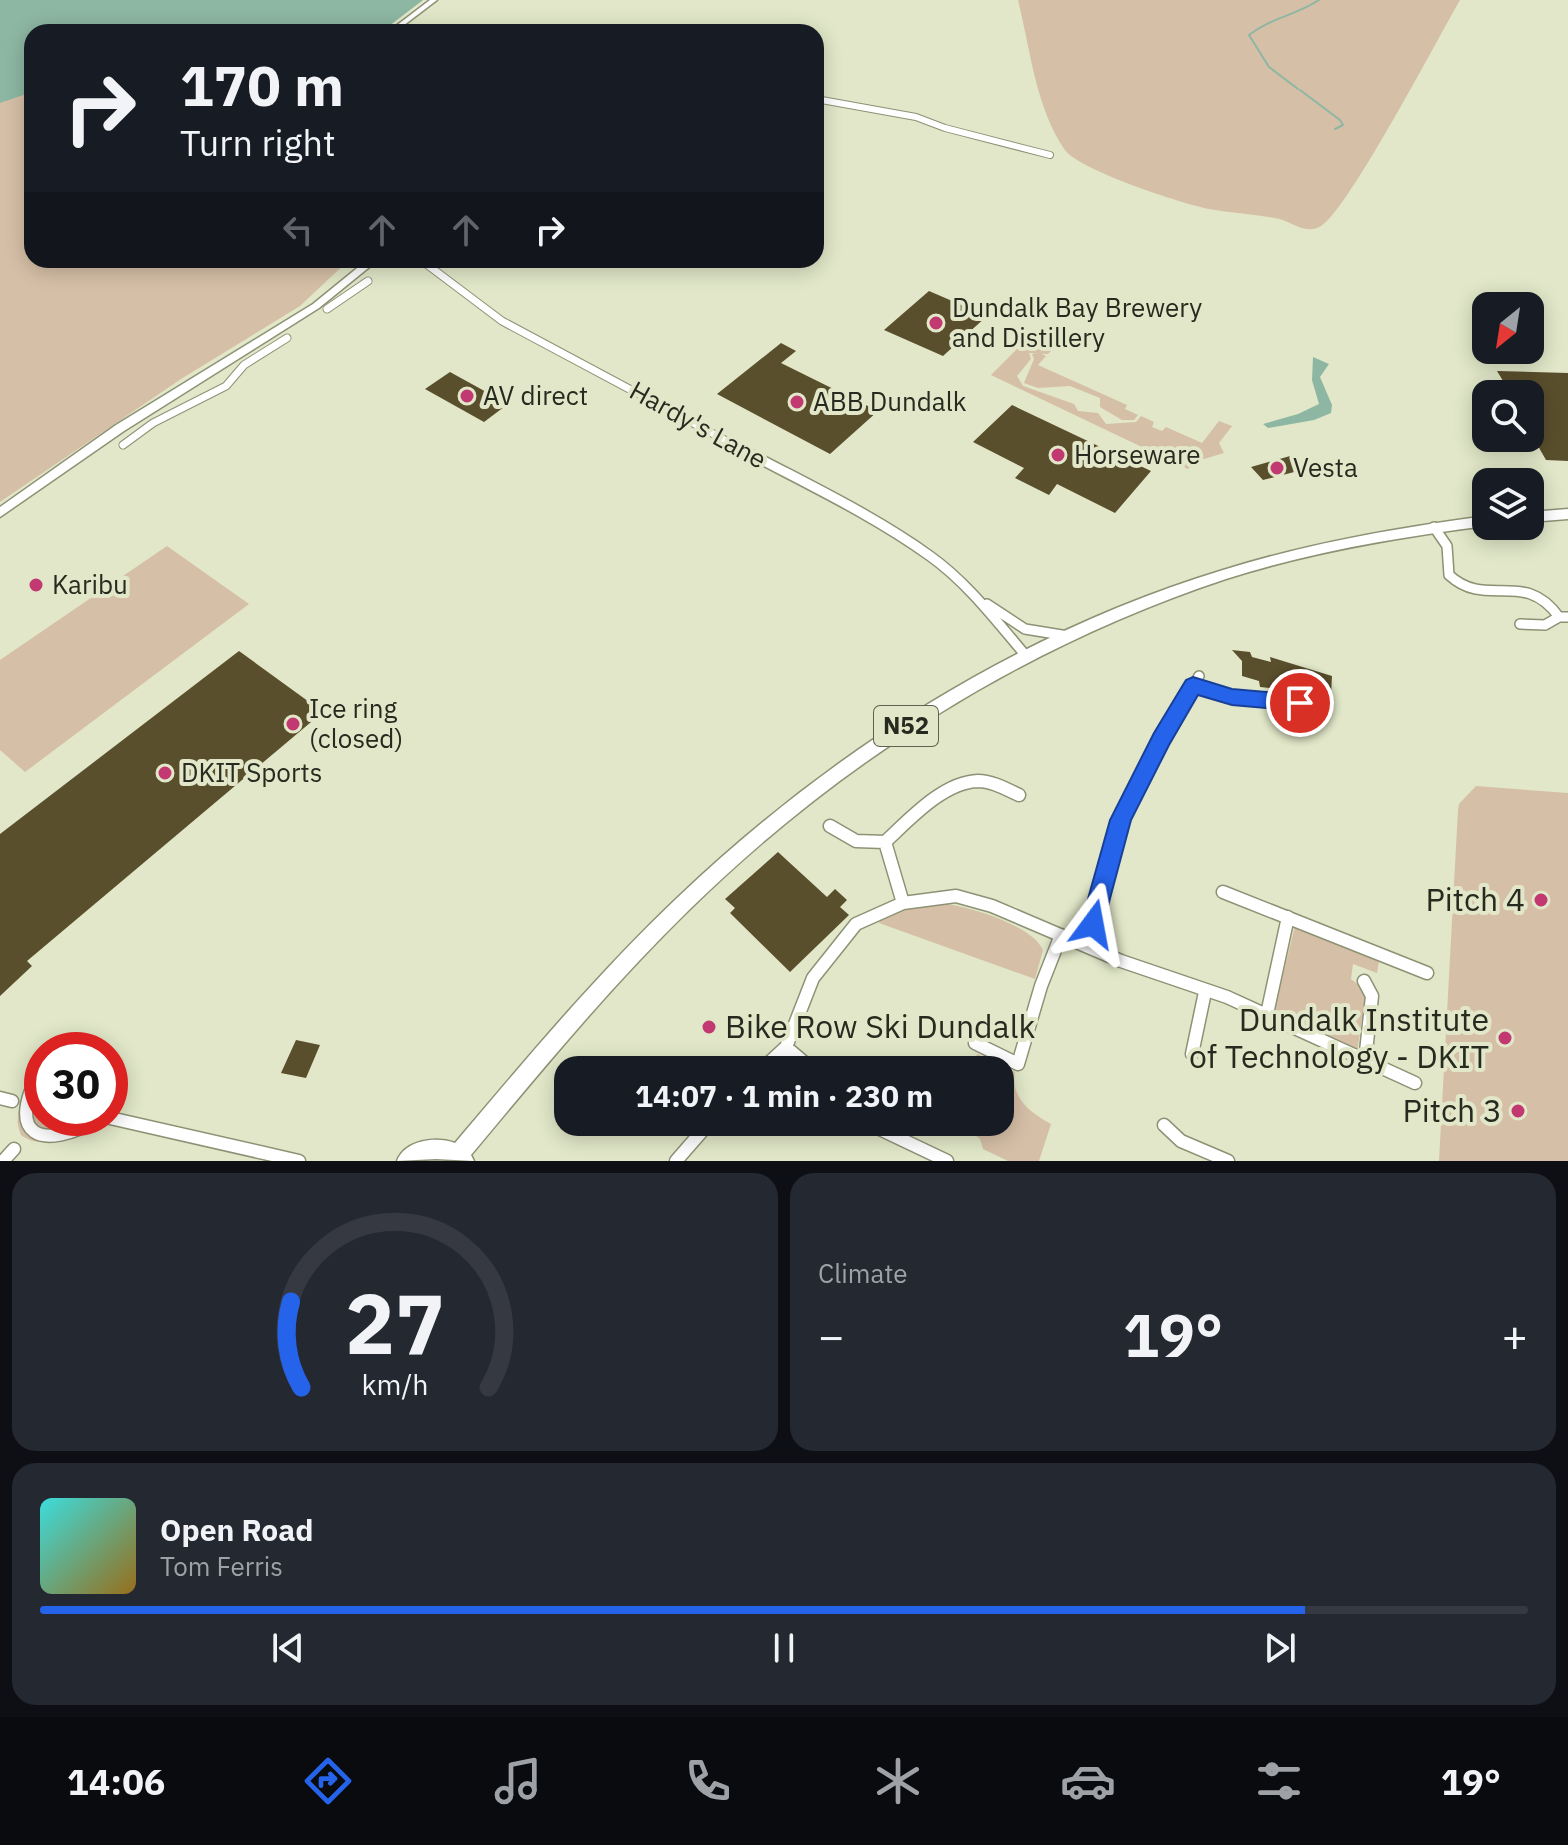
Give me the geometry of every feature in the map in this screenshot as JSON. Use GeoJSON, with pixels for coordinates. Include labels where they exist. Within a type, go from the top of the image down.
{"type":"FeatureCollection","features":[{"type":"Feature","properties":{"kind":"main road"},"geometry":{"type":"LineString","coordinates":[[402,24],[434,0]]}},
{"type":"Feature","properties":{"kind":"main road"},"geometry":{"type":"LineString","coordinates":[[0,513],[92,447],[342,287],[364,268]]}},
{"type":"Feature","properties":{"kind":"main road"},"geometry":{"type":"LineString","coordinates":[[1544,516],[1568,514]]}},
{"type":"Feature","properties":{"kind":"main road","name":"N52"},"geometry":{"type":"LineString","coordinates":[[407,1161],[418,1153],[435,1149],[462,1158],[587,1003],[721,868],[844,768],[943,702],[1027,657],[1155,598],[1308,551],[1472,523]]}},
{"type":"Feature","properties":{"kind":"street"},"geometry":{"type":"LineString","coordinates":[[824,100],[916,117],[945,128],[1050,155]]}},
{"type":"Feature","properties":{"kind":"street","name":"Hardy's Lane"},"geometry":{"type":"LineString","coordinates":[[432,268],[502,321],[907,540],[972,593],[1025,629],[1070,636]]}},
{"type":"Feature","properties":{"kind":"street"},"geometry":{"type":"LineString","coordinates":[[327,309],[368,281]]}},
{"type":"Feature","properties":{"kind":"street"},"geometry":{"type":"LineString","coordinates":[[342,287],[353,293]]}},
{"type":"Feature","properties":{"kind":"street"},"geometry":{"type":"LineString","coordinates":[[123,445],[153,423],[231,382],[237,372],[257,355],[287,338]]}},
{"type":"Feature","properties":{"kind":"street"},"geometry":{"type":"LineString","coordinates":[[197,379],[215,391]]}},
{"type":"Feature","properties":{"kind":"street"},"geometry":{"type":"LineString","coordinates":[[1434,527],[1447,546],[1449,575],[1453,580],[1470,590],[1533,593],[1544,598],[1564,617],[1545,625],[1520,624]]}},
{"type":"Feature","properties":{"kind":"street","name":"Hardy's Lane"},"geometry":{"type":"LineString","coordinates":[[972,593],[1027,657]]}},
{"type":"Feature","properties":{"kind":"street"},"geometry":{"type":"LineString","coordinates":[[1088,946],[1108,859],[1121,820],[1196,681],[1232,697],[1316,705]]}},
{"type":"Feature","properties":{"kind":"street"},"geometry":{"type":"LineString","coordinates":[[830,826],[848,839],[870,846],[885,842],[945,792],[964,782],[982,781],[1019,795]]}},
{"type":"Feature","properties":{"kind":"street"},"geometry":{"type":"LineString","coordinates":[[885,842],[903,903]]}},
{"type":"Feature","properties":{"kind":"street"},"geometry":{"type":"LineString","coordinates":[[1223,892],[1427,973]]}},
{"type":"Feature","properties":{"kind":"street"},"geometry":{"type":"LineString","coordinates":[[776,1056],[786,1047],[813,978],[856,924],[919,898],[956,896],[992,906],[1205,992],[1227,997],[1415,1083]]}},
{"type":"Feature","properties":{"kind":"street"},"geometry":{"type":"LineString","coordinates":[[1267,1014],[1288,917]]}},
{"type":"Feature","properties":{"kind":"street"},"geometry":{"type":"LineString","coordinates":[[975,1043],[1018,1064],[1041,986],[1061,935]]}},
{"type":"Feature","properties":{"kind":"street"},"geometry":{"type":"LineString","coordinates":[[1364,981],[1372,996],[1365,1061]]}},
{"type":"Feature","properties":{"kind":"street"},"geometry":{"type":"LineString","coordinates":[[1192,1054],[1205,992]]}},
{"type":"Feature","properties":{"kind":"street"},"geometry":{"type":"LineString","coordinates":[[786,1047],[797,1056]]}},
{"type":"Feature","properties":{"kind":"street"},"geometry":{"type":"LineString","coordinates":[[7,1103],[24,1083]]}},
{"type":"Feature","properties":{"kind":"street"},"geometry":{"type":"LineString","coordinates":[[128,1122],[299,1161]]}},
{"type":"Feature","properties":{"kind":"street"},"geometry":{"type":"LineString","coordinates":[[1164,1125],[1181,1141],[1228,1161]]}},
{"type":"Feature","properties":{"kind":"street"},"geometry":{"type":"LineString","coordinates":[[73,1146],[83,1136]]}},
{"type":"Feature","properties":{"kind":"street"},"geometry":{"type":"LineString","coordinates":[[676,1161],[698,1136]]}},
{"type":"Feature","properties":{"kind":"street"},"geometry":{"type":"LineString","coordinates":[[894,1136],[947,1161]]}},
{"type":"Feature","properties":{"kind":"street"},"geometry":{"type":"LineString","coordinates":[[3,1161],[11,1144],[28,1156]]}},
{"type":"Feature","properties":{"kind":"shaded area"},"geometry":{"type":"Polygon","coordinates":[[[0,0],[423,0],[392,24],[24,24],[24,268],[340,268],[300,306],[181,379],[0,502],[0,0]]]}},
{"type":"Feature","properties":{"kind":"shaded area"},"geometry":{"type":"Polygon","coordinates":[[[0,0],[423,0],[392,24],[24,24],[24,95],[0,103],[0,0]]]}},
{"type":"Feature","properties":{"kind":"shaded area"},"geometry":{"type":"Polygon","coordinates":[[[1018,0],[1460,0],[1351,189],[1321,226],[1309,229],[1281,219],[1209,209],[1178,200],[1132,185],[1074,158],[1065,150],[1047,116],[1035,78],[1018,0]]]}},
{"type":"Feature","properties":{"kind":"shaded area"},"geometry":{"type":"Polygon","coordinates":[[[1027,339],[1051,351],[1048,354],[1029,353],[1031,359],[1017,376],[1023,386],[1074,404],[1078,411],[1098,413],[1106,424],[1136,422],[1141,416],[1154,422],[1152,427],[1162,431],[1166,427],[1202,443],[1219,421],[1232,426],[1219,443],[1224,453],[1194,462],[1188,469],[991,375],[1027,339]]]}},
{"type":"Feature","properties":{"kind":"shaded area"},"geometry":{"type":"Polygon","coordinates":[[[1032,354],[1046,356],[1038,365],[1127,405],[1125,409],[1138,415],[1134,420],[1122,420],[1100,407],[1100,398],[1070,386],[1038,388],[1024,383],[1034,359],[1032,354]]]}},
{"type":"Feature","properties":{"kind":"shaded area"},"geometry":{"type":"Polygon","coordinates":[[[1313,357],[1329,364],[1320,377],[1332,405],[1331,413],[1314,420],[1268,428],[1263,424],[1319,404],[1312,380],[1313,357]]]}},
{"type":"Feature","properties":{"kind":"shaded area"},"geometry":{"type":"Polygon","coordinates":[[[167,546],[249,604],[25,772],[0,750],[0,660],[167,546]]]}},
{"type":"Feature","properties":{"kind":"shaded area","name":"Dundalk Institute of Technology - DKIT"},"geometry":{"type":"Polygon","coordinates":[[[1476,786],[1568,793],[1568,1161],[1439,1161],[1458,810],[1459,804],[1476,786]]]}},
{"type":"Feature","properties":{"kind":"shaded area"},"geometry":{"type":"Polygon","coordinates":[[[946,904],[1000,919],[1037,941],[1043,950],[1035,979],[879,923],[881,919],[908,908],[946,904]]]}},
{"type":"Feature","properties":{"kind":"shaded area"},"geometry":{"type":"Polygon","coordinates":[[[1295,926],[1379,961],[1377,973],[1353,964],[1351,979],[1365,990],[1357,1053],[1273,1015],[1295,926]]]}},
{"type":"Feature","properties":{"kind":"shaded area"},"geometry":{"type":"Polygon","coordinates":[[[1014,1081],[1024,1104],[1051,1124],[1039,1161],[1008,1161],[983,1149],[976,1136],[1014,1136],[1014,1081]]]}},
{"type":"Feature","properties":{"kind":"shaded area"},"geometry":{"type":"Polygon","coordinates":[[[24,1099],[24,1136],[62,1136],[37,1142],[21,1135],[18,1119],[24,1099]]]}},
{"type":"Feature","properties":{"kind":"building","name":"Dundalk Bay Brewery and Distillery"},"geometry":{"type":"Polygon","coordinates":[[[929,291],[987,316],[943,356],[884,330],[929,291]]]}},
{"type":"Feature","properties":{"kind":"building","name":"ABB Dundalk"},"geometry":{"type":"Polygon","coordinates":[[[781,343],[796,351],[781,363],[878,411],[830,454],[717,394],[781,343]]]}},
{"type":"Feature","properties":{"kind":"building"},"geometry":{"type":"Polygon","coordinates":[[[1497,371],[1568,373],[1568,461],[1546,460],[1541,452],[1544,452],[1544,380],[1502,380],[1497,371]]]}},
{"type":"Feature","properties":{"kind":"building","name":"AV direct"},"geometry":{"type":"Polygon","coordinates":[[[450,372],[508,404],[484,422],[425,389],[450,372]]]}},
{"type":"Feature","properties":{"kind":"building","name":"Horseware"},"geometry":{"type":"Polygon","coordinates":[[[1012,405],[1151,471],[1115,513],[1057,484],[1049,495],[1015,478],[1024,468],[973,442],[1012,405]]]}},
{"type":"Feature","properties":{"kind":"building","name":"Vesta"},"geometry":{"type":"Polygon","coordinates":[[[1290,456],[1302,470],[1263,480],[1251,467],[1290,456]]]}},
{"type":"Feature","properties":{"kind":"building"},"geometry":{"type":"Polygon","coordinates":[[[1232,650],[1250,652],[1252,657],[1271,662],[1270,657],[1332,676],[1331,695],[1260,687],[1259,681],[1242,676],[1242,661],[1232,650]]]}},
{"type":"Feature","properties":{"kind":"building","name":"DKIT Sports"},"geometry":{"type":"Polygon","coordinates":[[[239,651],[323,712],[27,961],[32,966],[0,996],[0,834],[239,651]]]}},
{"type":"Feature","properties":{"kind":"building"},"geometry":{"type":"Polygon","coordinates":[[[778,852],[827,897],[835,889],[847,900],[840,907],[849,915],[790,972],[730,913],[735,908],[725,899],[778,852]]]}},
{"type":"Feature","properties":{"kind":"building"},"geometry":{"type":"Polygon","coordinates":[[[296,1040],[320,1045],[306,1078],[281,1073],[296,1040]]]}},
{"type":"Feature","properties":{"kind":"waterway"},"geometry":{"type":"LineString","coordinates":[[1298,89],[1269,67],[1249,35],[1319,0]]}},
{"type":"Feature","properties":{"kind":"waterway"},"geometry":{"type":"LineString","coordinates":[[1300,90],[1340,120],[1343,125],[1335,129]]}},
{"type":"Feature","properties":{"kind":"place","name":"Dundalk Bay Brewery and Distillery"},"geometry":{"type":"Point","coordinates":[936,323]}},
{"type":"Feature","properties":{"kind":"place","name":"AV direct"},"geometry":{"type":"Point","coordinates":[467,396]}},
{"type":"Feature","properties":{"kind":"place","name":"ABB Dundalk"},"geometry":{"type":"Point","coordinates":[797,402]}},
{"type":"Feature","properties":{"kind":"place","name":"Horseware"},"geometry":{"type":"Point","coordinates":[1058,455]}},
{"type":"Feature","properties":{"kind":"place","name":"Vesta"},"geometry":{"type":"Point","coordinates":[1277,468]}},
{"type":"Feature","properties":{"kind":"place","name":"Karibu"},"geometry":{"type":"Point","coordinates":[36,585]}},
{"type":"Feature","properties":{"kind":"place","name":"Ice ring (closed)"},"geometry":{"type":"Point","coordinates":[293,724]}},
{"type":"Feature","properties":{"kind":"place","name":"DKIT Sports"},"geometry":{"type":"Point","coordinates":[165,773]}},
{"type":"Feature","properties":{"kind":"place","name":"Pitch 4"},"geometry":{"type":"Point","coordinates":[1541,900]}},
{"type":"Feature","properties":{"kind":"place","name":"Bike Row Ski Dundalk"},"geometry":{"type":"Point","coordinates":[709,1027]}},
{"type":"Feature","properties":{"kind":"place","name":"Dundalk Institute of Technology - DKIT"},"geometry":{"type":"Point","coordinates":[1505,1038]}},
{"type":"Feature","properties":{"kind":"place","name":"Pitch 3"},"geometry":{"type":"Point","coordinates":[1518,1111]}},
{"type":"Feature","properties":{"kind":"route"},"geometry":{"type":"LineString","coordinates":[[1093,924],[1108,859],[1121,820],[1193,685],[1232,697],[1300,703]]}}]}
